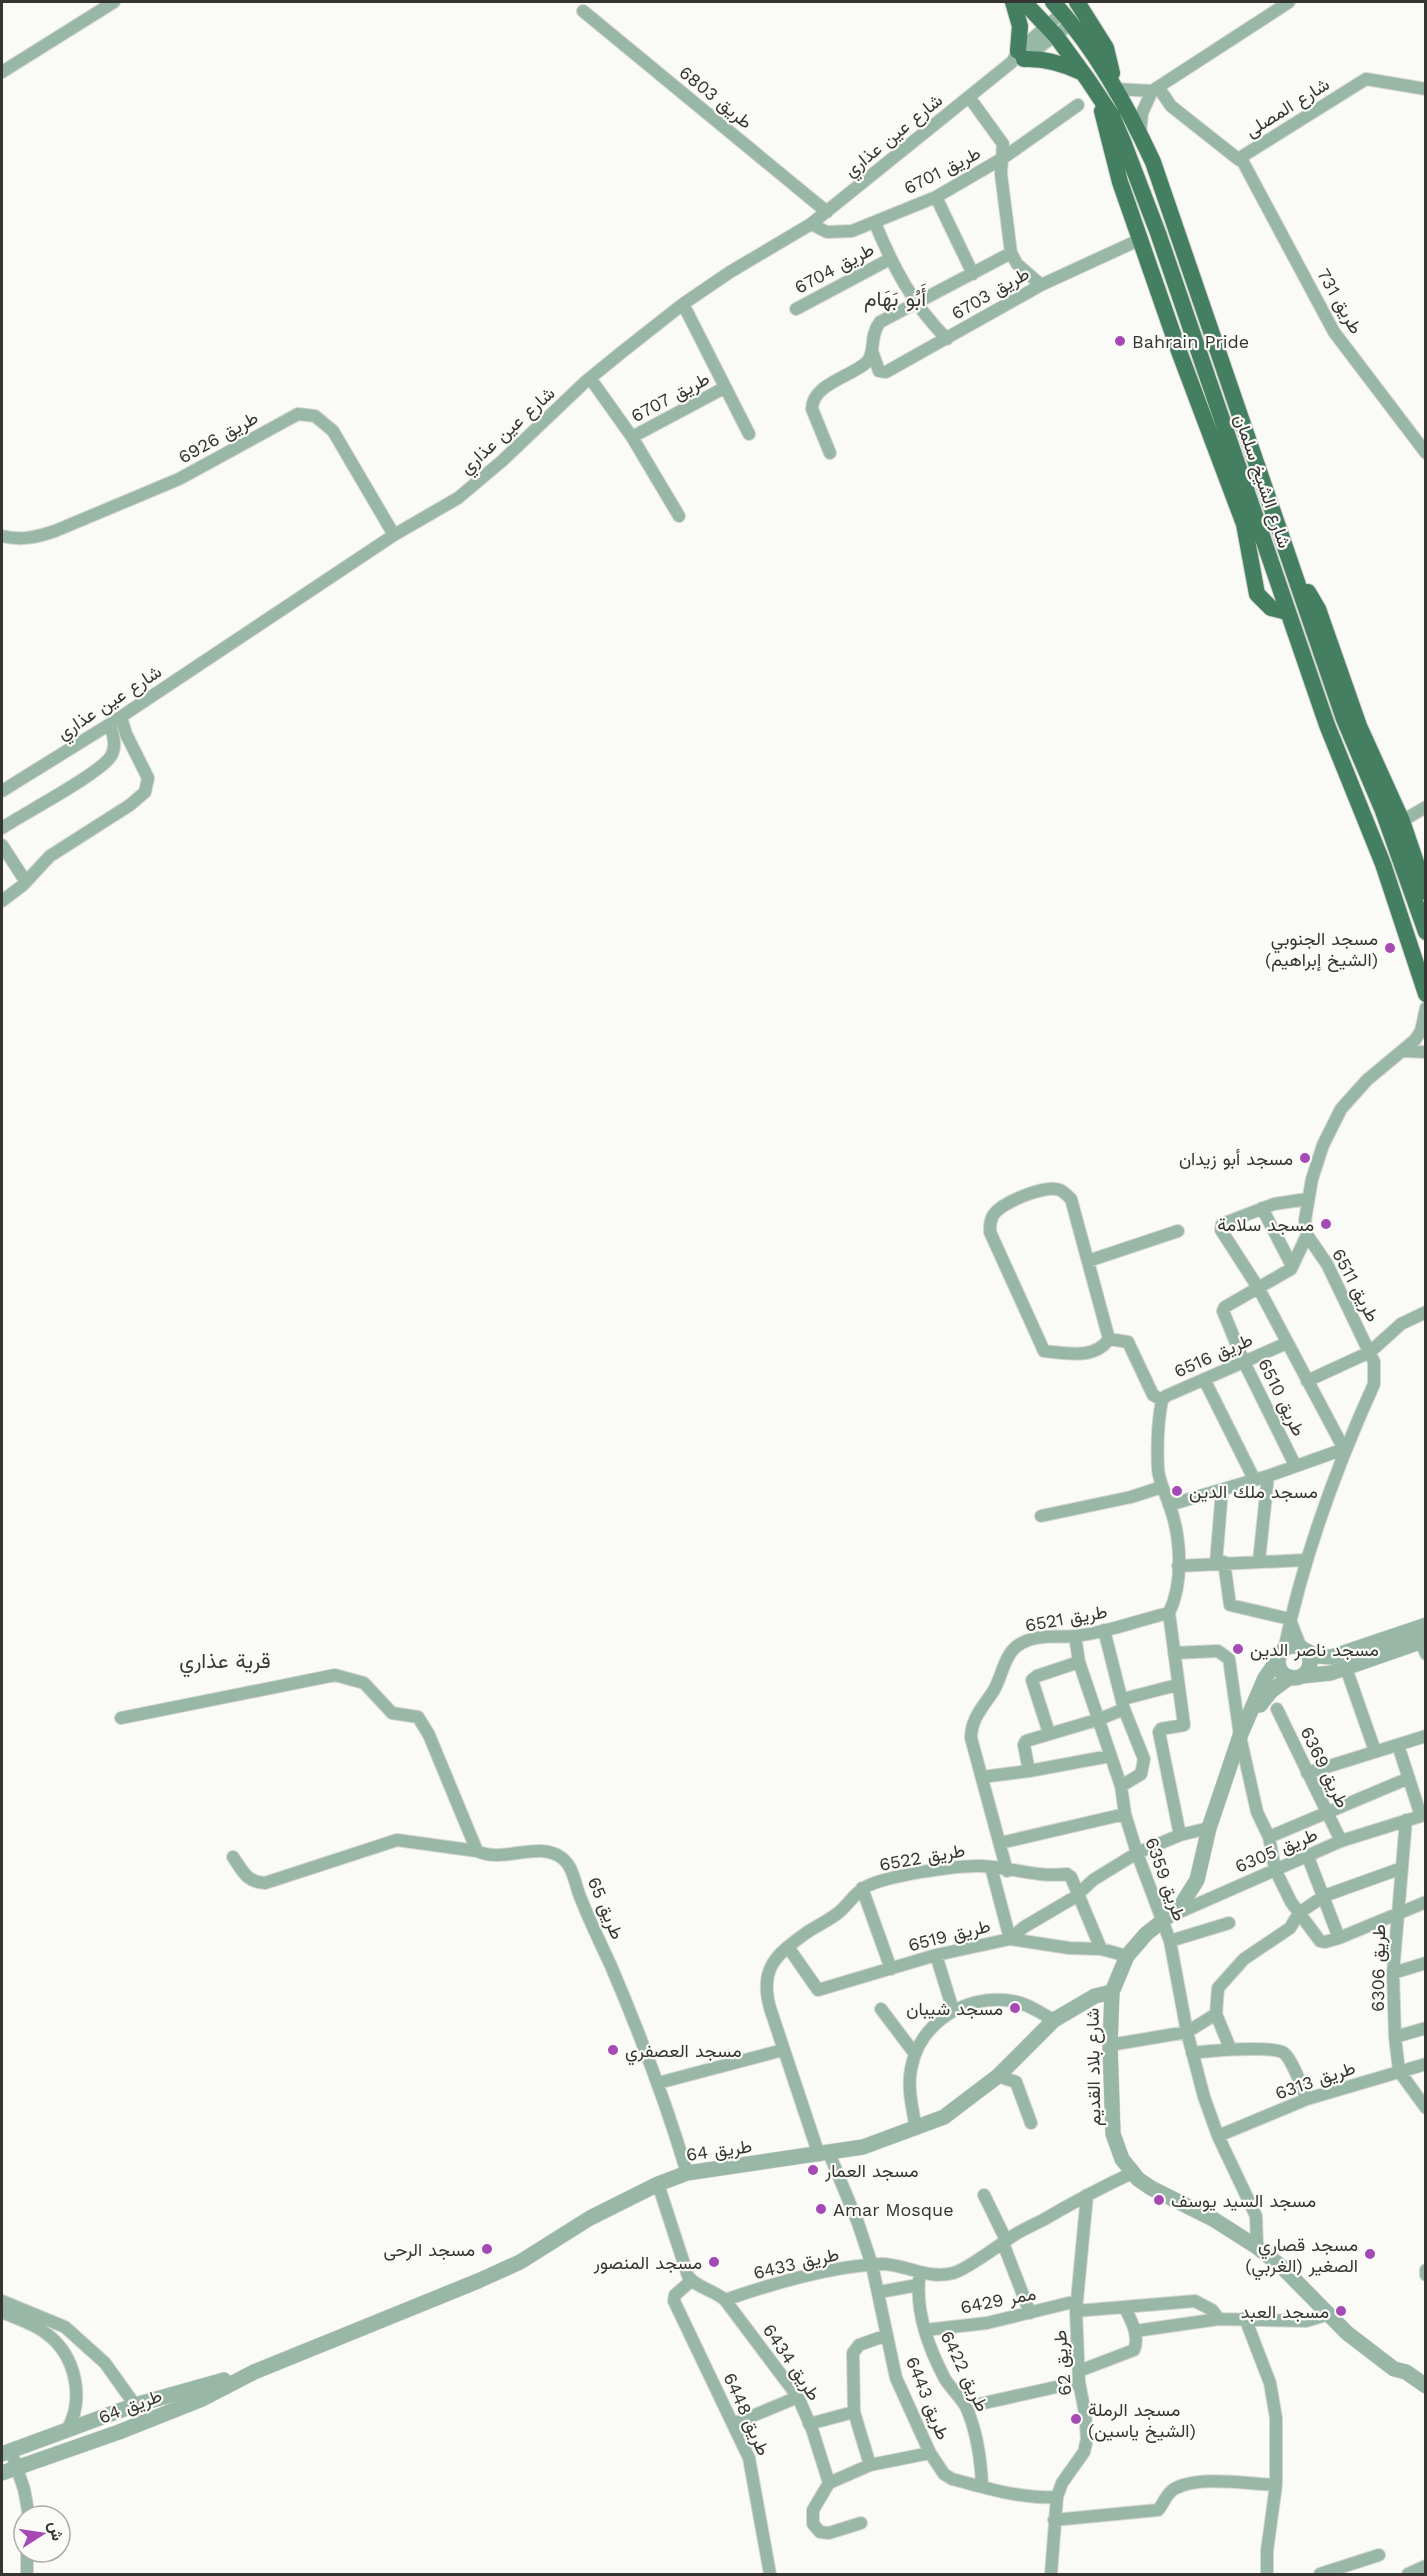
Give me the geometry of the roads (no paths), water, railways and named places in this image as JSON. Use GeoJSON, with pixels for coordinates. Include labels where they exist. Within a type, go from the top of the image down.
{"type":"FeatureCollection","features":[{"type":"Feature","properties":{"kind":"main road"},"geometry":{"type":"LineString","coordinates":[[1013,2],[1020,26],[1018,57],[1064,64],[1082,72]]}},
{"type":"Feature","properties":{"kind":"main road","name":"شارع الشيخ سلمان"},"geometry":{"type":"LineString","coordinates":[[1024,2],[1051,30],[1099,96],[1112,116],[1124,144],[1158,233],[1327,725],[1383,864],[1425,994]]}},
{"type":"Feature","properties":{"kind":"main road"},"geometry":{"type":"LineString","coordinates":[[1077,2],[1106,48],[1116,89]]}},
{"type":"Feature","properties":{"kind":"main road","name":"شارع الشيخ سلمان"},"geometry":{"type":"LineString","coordinates":[[1063,12],[1116,89],[1140,135],[1156,174],[1344,719],[1383,811],[1425,932]]}},
{"type":"Feature","properties":{"kind":"main road"},"geometry":{"type":"LineString","coordinates":[[1099,96],[1114,163],[1180,354],[1244,524],[1257,594],[1271,608],[1287,612]]}},
{"type":"Feature","properties":{"kind":"main road"},"geometry":{"type":"LineString","coordinates":[[1297,581],[1306,590],[1318,609],[1359,726],[1402,821],[1425,892]]}},
{"type":"Feature","properties":{"kind":"street"},"geometry":{"type":"LineString","coordinates":[[2,72],[114,2]]}},
{"type":"Feature","properties":{"kind":"street"},"geometry":{"type":"LineString","coordinates":[[1140,135],[1142,113],[1155,89],[1289,2]]}},
{"type":"Feature","properties":{"kind":"street","name":"طريق 6803"},"geometry":{"type":"LineString","coordinates":[[583,11],[827,212]]}},
{"type":"Feature","properties":{"kind":"street","name":"شارع عين عذاري"},"geometry":{"type":"LineString","coordinates":[[2,791],[121,717],[394,535],[458,498],[590,378],[683,304],[827,212],[1051,30],[1063,12]]}},
{"type":"Feature","properties":{"kind":"street","name":"شارع المصلى"},"geometry":{"type":"LineString","coordinates":[[1155,89],[1171,106],[1238,159],[1366,79],[1425,89]]}},
{"type":"Feature","properties":{"kind":"street"},"geometry":{"type":"LineString","coordinates":[[1116,89],[1155,89]]}},
{"type":"Feature","properties":{"kind":"street"},"geometry":{"type":"LineString","coordinates":[[969,97],[999,138],[1004,152],[1001,174],[1011,253],[1017,264],[1041,285]]}},
{"type":"Feature","properties":{"kind":"street","name":"طريق 6701"},"geometry":{"type":"LineString","coordinates":[[811,224],[827,232],[838,233],[875,223],[936,196],[1003,158],[1078,105]]}},
{"type":"Feature","properties":{"kind":"street","name":"طريق 731"},"geometry":{"type":"LineString","coordinates":[[1238,159],[1243,162],[1334,332],[1425,453]]}},
{"type":"Feature","properties":{"kind":"street"},"geometry":{"type":"LineString","coordinates":[[936,196],[973,274]]}},
{"type":"Feature","properties":{"kind":"street","name":"طريق 6704"},"geometry":{"type":"LineString","coordinates":[[875,223],[890,259],[916,304],[947,339]]}},
{"type":"Feature","properties":{"kind":"street","name":"طريق 6703"},"geometry":{"type":"LineString","coordinates":[[872,351],[878,369],[884,373],[1041,285],[1141,239]]}},
{"type":"Feature","properties":{"kind":"street"},"geometry":{"type":"LineString","coordinates":[[830,453],[812,409],[812,403],[820,392],[866,362],[872,351],[873,333],[880,322],[1011,253]]}},
{"type":"Feature","properties":{"kind":"street","name":"طريق 6704"},"geometry":{"type":"LineString","coordinates":[[796,309],[890,259]]}},
{"type":"Feature","properties":{"kind":"street","name":"طريق 6707"},"geometry":{"type":"LineString","coordinates":[[683,304],[748,434]]}},
{"type":"Feature","properties":{"kind":"street","name":"طريق 6707"},"geometry":{"type":"LineString","coordinates":[[590,378],[632,437],[679,516]]}},
{"type":"Feature","properties":{"kind":"street","name":"طريق 6707"},"geometry":{"type":"LineString","coordinates":[[632,437],[724,388]]}},
{"type":"Feature","properties":{"kind":"street","name":"طريق 6926"},"geometry":{"type":"LineString","coordinates":[[2,536],[12,539],[34,538],[55,531],[180,479],[298,414],[309,414],[333,431],[394,535]]}},
{"type":"Feature","properties":{"kind":"street"},"geometry":{"type":"LineString","coordinates":[[2,901],[26,882],[50,856],[119,813],[144,792],[148,778],[126,734],[121,717]]}},
{"type":"Feature","properties":{"kind":"street"},"geometry":{"type":"LineString","coordinates":[[2,828],[103,766],[114,748],[114,736],[110,724]]}},
{"type":"Feature","properties":{"kind":"street"},"geometry":{"type":"LineString","coordinates":[[1402,821],[1425,807]]}},
{"type":"Feature","properties":{"kind":"street"},"geometry":{"type":"LineString","coordinates":[[2,845],[26,882]]}},
{"type":"Feature","properties":{"kind":"street"},"geometry":{"type":"LineString","coordinates":[[1259,1289],[1289,1271],[1307,1235],[1305,1220],[1307,1199],[1323,1145],[1341,1109],[1367,1080],[1415,1040],[1421,1031],[1425,1008]]}},
{"type":"Feature","properties":{"kind":"street"},"geometry":{"type":"LineString","coordinates":[[1403,1051],[1425,1052]]}},
{"type":"Feature","properties":{"kind":"street"},"geometry":{"type":"LineString","coordinates":[[1049,1188],[1061,1190],[1071,1199],[1109,1339],[1104,1347],[1082,1355],[1044,1351],[990,1232],[991,1220],[995,1212],[1027,1195],[1049,1188]]}},
{"type":"Feature","properties":{"kind":"street"},"geometry":{"type":"LineString","coordinates":[[1307,1199],[1262,1208],[1225,1223],[1221,1227],[1259,1289],[1344,1449]]}},
{"type":"Feature","properties":{"kind":"street"},"geometry":{"type":"LineString","coordinates":[[1262,1208],[1292,1266]]}},
{"type":"Feature","properties":{"kind":"street"},"geometry":{"type":"LineString","coordinates":[[1088,1261],[1178,1231]]}},
{"type":"Feature","properties":{"kind":"street","name":"طريق 6511"},"geometry":{"type":"LineString","coordinates":[[1307,1235],[1327,1264],[1372,1357],[1401,1324],[1425,1312]]}},
{"type":"Feature","properties":{"kind":"street","name":"طريق 6510"},"geometry":{"type":"LineString","coordinates":[[1259,1289],[1225,1307],[1224,1311],[1243,1360],[1295,1465]]}},
{"type":"Feature","properties":{"kind":"street"},"geometry":{"type":"LineString","coordinates":[[1109,1339],[1128,1342],[1153,1395],[1162,1400]]}},
{"type":"Feature","properties":{"kind":"street","name":"طريق 6516"},"geometry":{"type":"LineString","coordinates":[[1180,1835],[1162,1755],[1160,1730],[1184,1725],[1169,1613],[1175,1597],[1178,1566],[1176,1531],[1158,1468],[1162,1400],[1166,1396],[1243,1360],[1287,1343]]}},
{"type":"Feature","properties":{"kind":"street"},"geometry":{"type":"LineString","coordinates":[[1307,1381],[1372,1357],[1374,1384],[1344,1449],[1305,1560],[1281,1654],[1280,1670],[1296,1676],[1324,1675],[1424,1645]]}},
{"type":"Feature","properties":{"kind":"street"},"geometry":{"type":"LineString","coordinates":[[1204,1379],[1254,1479]]}},
{"type":"Feature","properties":{"kind":"street","name":"طريق 6510"},"geometry":{"type":"LineString","coordinates":[[1169,1505],[1268,1476],[1344,1449]]}},
{"type":"Feature","properties":{"kind":"street"},"geometry":{"type":"LineString","coordinates":[[1259,1561],[1268,1476]]}},
{"type":"Feature","properties":{"kind":"street"},"geometry":{"type":"LineString","coordinates":[[1041,1516],[1131,1497],[1162,1487]]}},
{"type":"Feature","properties":{"kind":"street"},"geometry":{"type":"LineString","coordinates":[[1222,1490],[1220,1562],[1228,1602],[1233,1607],[1290,1619]]}},
{"type":"Feature","properties":{"kind":"street"},"geometry":{"type":"LineString","coordinates":[[1178,1566],[1220,1562],[1305,1560]]}},
{"type":"Feature","properties":{"kind":"street","name":"طريق 6521"},"geometry":{"type":"LineString","coordinates":[[982,1777],[971,1738],[974,1717],[984,1705],[1003,1673],[1008,1656],[1016,1647],[1027,1640],[1052,1635],[1075,1636],[1169,1613]]}},
{"type":"Feature","properties":{"kind":"street"},"geometry":{"type":"LineString","coordinates":[[1290,1619],[1310,1664],[1296,1676]]}},
{"type":"Feature","properties":{"kind":"street"},"geometry":{"type":"LineString","coordinates":[[1281,1654],[1292,1646],[1316,1656],[1331,1657],[1425,1625]]}},
{"type":"Feature","properties":{"kind":"street"},"geometry":{"type":"LineString","coordinates":[[1104,1630],[1123,1704],[1144,1758],[1142,1774],[1121,1785]]}},
{"type":"Feature","properties":{"kind":"street","name":"طريق 6359"},"geometry":{"type":"LineString","coordinates":[[1075,1636],[1079,1662],[1121,1785],[1125,1814],[1137,1853],[1170,1941],[1192,2053],[1218,2136],[1254,2211],[1257,2247]]}},
{"type":"Feature","properties":{"kind":"street"},"geometry":{"type":"LineString","coordinates":[[1174,1653],[1218,1652],[1229,1659],[1240,1736],[1257,1812],[1269,1837],[1275,1869],[1291,1902],[1320,1941],[1340,1938],[1425,1902]]}},
{"type":"Feature","properties":{"kind":"street","name":"شارع بلاد القديم"},"geometry":{"type":"LineString","coordinates":[[1281,1654],[1265,1678],[1240,1736],[1209,1828],[1197,1880],[1180,1907],[1146,1934],[1127,1956],[1112,1992],[1110,2045],[1113,2134],[1118,2151],[1132,2173],[1151,2188],[1213,2219],[1257,2247],[1283,2268],[1326,2315],[1394,2369],[1400,2379],[1425,2397]]}},
{"type":"Feature","properties":{"kind":"street"},"geometry":{"type":"LineString","coordinates":[[1049,1733],[1032,1683],[1033,1678],[1079,1662]]}},
{"type":"Feature","properties":{"kind":"street"},"geometry":{"type":"LineString","coordinates":[[1346,1668],[1375,1751]]}},
{"type":"Feature","properties":{"kind":"street"},"geometry":{"type":"LineString","coordinates":[[121,1718],[335,1675],[364,1683],[392,1713],[418,1717],[429,1735],[477,1851]]}},
{"type":"Feature","properties":{"kind":"street","name":"شارع بلاد القديم"},"geometry":{"type":"LineString","coordinates":[[1240,1736],[1264,1699],[1296,1676]]}},
{"type":"Feature","properties":{"kind":"street"},"geometry":{"type":"LineString","coordinates":[[1029,1771],[1024,1745],[1026,1741],[1100,1719],[1123,1704],[1177,1685]]}},
{"type":"Feature","properties":{"kind":"street","name":"طريق 6369"},"geometry":{"type":"LineString","coordinates":[[1277,1709],[1341,1841]]}},
{"type":"Feature","properties":{"kind":"street"},"geometry":{"type":"LineString","coordinates":[[1307,1773],[1425,1736]]}},
{"type":"Feature","properties":{"kind":"street"},"geometry":{"type":"LineString","coordinates":[[1398,1745],[1423,1818]]}},
{"type":"Feature","properties":{"kind":"street"},"geometry":{"type":"LineString","coordinates":[[1144,1758],[1162,1755]]}},
{"type":"Feature","properties":{"kind":"street"},"geometry":{"type":"LineString","coordinates":[[1007,1871],[982,1777],[1110,1756]]}},
{"type":"Feature","properties":{"kind":"street"},"geometry":{"type":"LineString","coordinates":[[1269,1837],[1409,1778]]}},
{"type":"Feature","properties":{"kind":"street"},"geometry":{"type":"LineString","coordinates":[[1000,1843],[1125,1814]]}},
{"type":"Feature","properties":{"kind":"street","name":"طريق 6305"},"geometry":{"type":"LineString","coordinates":[[1163,1920],[1341,1841],[1406,1820],[1423,1818]]}},
{"type":"Feature","properties":{"kind":"street","name":"طريق 6306"},"geometry":{"type":"LineString","coordinates":[[1406,1820],[1392,1973],[1395,2037],[1399,2071],[1425,2108]]}},
{"type":"Feature","properties":{"kind":"street","name":"طريق 6519"},"geometry":{"type":"LineString","coordinates":[[788,1947],[818,1990],[936,1955],[1010,1939],[1078,1894],[1093,1880],[1137,1853],[1180,1835],[1209,1828]]}},
{"type":"Feature","properties":{"kind":"street","name":"طريق 65"},"geometry":{"type":"LineString","coordinates":[[233,1857],[246,1876],[254,1883],[265,1883],[398,1840],[477,1851],[490,1856],[538,1851],[556,1854],[565,1860],[658,2083],[687,2173]]}},
{"type":"Feature","properties":{"kind":"street"},"geometry":{"type":"LineString","coordinates":[[1308,1857],[1340,1938]]}},
{"type":"Feature","properties":{"kind":"street","name":"طريق 6522"},"geometry":{"type":"LineString","coordinates":[[783,2050],[765,1990],[767,1975],[774,1962],[788,1947],[853,1900],[862,1888],[880,1880],[964,1867],[991,1867],[1010,1939]]}},
{"type":"Feature","properties":{"kind":"street"},"geometry":{"type":"LineString","coordinates":[[991,1867],[1050,1876],[1067,1874],[1071,1877],[1101,1949]]}},
{"type":"Feature","properties":{"kind":"street"},"geometry":{"type":"LineString","coordinates":[[1230,2048],[1216,2014],[1218,1988],[1244,1959],[1290,1928],[1299,1913],[1324,1896],[1402,1868]]}},
{"type":"Feature","properties":{"kind":"street"},"geometry":{"type":"LineString","coordinates":[[862,1888],[891,1969]]}},
{"type":"Feature","properties":{"kind":"street"},"geometry":{"type":"LineString","coordinates":[[1170,1941],[1229,1923]]}},
{"type":"Feature","properties":{"kind":"street"},"geometry":{"type":"LineString","coordinates":[[1010,1939],[1068,1948],[1101,1949],[1127,1956]]}},
{"type":"Feature","properties":{"kind":"street"},"geometry":{"type":"LineString","coordinates":[[936,1955],[953,2010]]}},
{"type":"Feature","properties":{"kind":"street"},"geometry":{"type":"LineString","coordinates":[[1392,1973],[1425,1963]]}},
{"type":"Feature","properties":{"kind":"street","name":"طريق 64"},"geometry":{"type":"LineString","coordinates":[[2,2473],[202,2398],[254,2373],[403,2313],[520,2262],[590,2218],[658,2184],[687,2173],[863,2147],[944,2117],[998,2076],[1054,2020],[1095,1996],[1112,1992]]}},
{"type":"Feature","properties":{"kind":"street"},"geometry":{"type":"LineString","coordinates":[[916,2129],[909,2084],[915,2054],[931,2029],[953,2010],[982,2001],[1004,2000],[1027,2005],[1054,2020]]}},
{"type":"Feature","properties":{"kind":"street"},"geometry":{"type":"LineString","coordinates":[[881,2009],[915,2054]]}},
{"type":"Feature","properties":{"kind":"street"},"geometry":{"type":"LineString","coordinates":[[1110,2045],[1187,2032],[1216,2014]]}},
{"type":"Feature","properties":{"kind":"street"},"geometry":{"type":"LineString","coordinates":[[1395,2037],[1425,2028]]}},
{"type":"Feature","properties":{"kind":"street"},"geometry":{"type":"LineString","coordinates":[[1192,2053],[1230,2048],[1275,2051],[1285,2054],[1307,2099]]}},
{"type":"Feature","properties":{"kind":"street"},"geometry":{"type":"LineString","coordinates":[[658,2083],[783,2050]]}},
{"type":"Feature","properties":{"kind":"street","name":"طريق 6443"},"geometry":{"type":"LineString","coordinates":[[783,2050],[824,2154],[858,2223],[879,2292],[896,2378],[930,2453],[948,2477],[1011,2495],[1033,2498],[1057,2497]]}},
{"type":"Feature","properties":{"kind":"street","name":"طريق 6313"},"geometry":{"type":"LineString","coordinates":[[1218,2136],[1307,2099],[1425,2064]]}},
{"type":"Feature","properties":{"kind":"street"},"geometry":{"type":"LineString","coordinates":[[998,2076],[1016,2082],[1030,2123]]}},
{"type":"Feature","properties":{"kind":"street","name":"طريق 6433"},"geometry":{"type":"LineString","coordinates":[[725,2300],[764,2287],[872,2265],[900,2266],[919,2278],[965,2269],[971,2262],[1004,2241],[1132,2173]]}},
{"type":"Feature","properties":{"kind":"street"},"geometry":{"type":"LineString","coordinates":[[658,2184],[691,2281],[711,2290],[725,2300]]}},
{"type":"Feature","properties":{"kind":"street"},"geometry":{"type":"LineString","coordinates":[[984,2195],[1004,2241],[1030,2313]]}},
{"type":"Feature","properties":{"kind":"street","name":"طريق 62"},"geometry":{"type":"LineString","coordinates":[[1051,2574],[1057,2497],[1062,2483],[1084,2452],[1087,2439],[1079,2376],[1076,2306],[1087,2195]]}},
{"type":"Feature","properties":{"kind":"street"},"geometry":{"type":"LineString","coordinates":[[879,2292],[919,2278]]}},
{"type":"Feature","properties":{"kind":"street","name":"طريق 6422"},"geometry":{"type":"LineString","coordinates":[[919,2278],[925,2330],[946,2380],[966,2407],[978,2446],[982,2486]]}},
{"type":"Feature","properties":{"kind":"street","name":"طريق 6448"},"geometry":{"type":"LineString","coordinates":[[691,2281],[675,2295],[674,2301],[745,2446],[753,2470],[770,2574]]}},
{"type":"Feature","properties":{"kind":"street","name":"طريق 6434"},"geometry":{"type":"LineString","coordinates":[[725,2300],[798,2397],[810,2424],[829,2483]]}},
{"type":"Feature","properties":{"kind":"street"},"geometry":{"type":"LineString","coordinates":[[2,2301],[56,2321],[96,2353],[121,2382],[143,2422]]}},
{"type":"Feature","properties":{"kind":"street","name":"ممر 6429"},"geometry":{"type":"LineString","coordinates":[[925,2330],[987,2323],[1076,2306],[1125,2308],[1195,2301],[1212,2310],[1220,2319]]}},
{"type":"Feature","properties":{"kind":"street"},"geometry":{"type":"LineString","coordinates":[[966,2407],[1079,2376],[1134,2350],[1135,2331],[1125,2308]]}},
{"type":"Feature","properties":{"kind":"street"},"geometry":{"type":"LineString","coordinates":[[2,2312],[46,2332],[67,2357],[76,2383],[75,2411],[67,2430]]}},
{"type":"Feature","properties":{"kind":"street"},"geometry":{"type":"LineString","coordinates":[[1135,2331],[1220,2319],[1306,2321],[1326,2315]]}},
{"type":"Feature","properties":{"kind":"street"},"geometry":{"type":"LineString","coordinates":[[1245,2318],[1270,2383],[1276,2418],[1276,2485],[1267,2551],[1267,2574]]}},
{"type":"Feature","properties":{"kind":"street"},"geometry":{"type":"LineString","coordinates":[[46,2332],[56,2321]]}},
{"type":"Feature","properties":{"kind":"street"},"geometry":{"type":"LineString","coordinates":[[870,2466],[854,2412],[853,2353],[860,2345],[887,2335]]}},
{"type":"Feature","properties":{"kind":"street","name":"شارع بلاد القديم"},"geometry":{"type":"LineString","coordinates":[[1394,2369],[1406,2372],[1425,2386]]}},
{"type":"Feature","properties":{"kind":"street","name":"طريق 64"},"geometry":{"type":"LineString","coordinates":[[6,2453],[135,2405],[254,2373]]}},
{"type":"Feature","properties":{"kind":"street"},"geometry":{"type":"LineString","coordinates":[[733,2424],[798,2397]]}},
{"type":"Feature","properties":{"kind":"street"},"geometry":{"type":"LineString","coordinates":[[810,2424],[854,2412]]}},
{"type":"Feature","properties":{"kind":"street"},"geometry":{"type":"LineString","coordinates":[[6,2453],[16,2467],[26,2504]]}},
{"type":"Feature","properties":{"kind":"street"},"geometry":{"type":"LineString","coordinates":[[861,2523],[829,2533],[820,2532],[813,2524],[813,2510],[829,2483],[870,2466],[930,2453]]}},
{"type":"Feature","properties":{"kind":"street"},"geometry":{"type":"LineString","coordinates":[[1054,2520],[1158,2510],[1166,2496],[1174,2489],[1188,2483],[1276,2485]]}},
{"type":"Feature","properties":{"kind":"street"},"geometry":{"type":"LineString","coordinates":[[1320,2574],[1379,2555]]}},
{"type":"Feature","properties":{"kind":"street"},"geometry":{"type":"LineString","coordinates":[[1408,2574],[1425,2566]]}},
{"type":"Feature","properties":{"kind":"place","name":"Bahrain Pride"},"geometry":{"type":"Point","coordinates":[1120,341]}},
{"type":"Feature","properties":{"kind":"place","name":"مسجد الجنوبي (الشيخ إبراهيم)"},"geometry":{"type":"Point","coordinates":[1390,948]}},
{"type":"Feature","properties":{"kind":"place","name":"مسجد أبو زيدان"},"geometry":{"type":"Point","coordinates":[1305,1158]}},
{"type":"Feature","properties":{"kind":"place","name":"مسجد سلامة"},"geometry":{"type":"Point","coordinates":[1326,1224]}},
{"type":"Feature","properties":{"kind":"place","name":"مسجد ملك الدين"},"geometry":{"type":"Point","coordinates":[1177,1491]}},
{"type":"Feature","properties":{"kind":"place","name":"مسجد ناصر الدين"},"geometry":{"type":"Point","coordinates":[1238,1649]}},
{"type":"Feature","properties":{"kind":"place","name":"مسجد شيبان"},"geometry":{"type":"Point","coordinates":[1015,2008]}},
{"type":"Feature","properties":{"kind":"place","name":"مسجد العصفري"},"geometry":{"type":"Point","coordinates":[613,2050]}},
{"type":"Feature","properties":{"kind":"place","name":"مسجد العمار"},"geometry":{"type":"Point","coordinates":[813,2170]}},
{"type":"Feature","properties":{"kind":"place","name":"مسجد السيد يوسف"},"geometry":{"type":"Point","coordinates":[1159,2200]}},
{"type":"Feature","properties":{"kind":"place","name":"Amar Mosque"},"geometry":{"type":"Point","coordinates":[821,2209]}},
{"type":"Feature","properties":{"kind":"place","name":"مسجد الرحى"},"geometry":{"type":"Point","coordinates":[487,2249]}},
{"type":"Feature","properties":{"kind":"place","name":"مسجد قصاري الصغير (الغربي)"},"geometry":{"type":"Point","coordinates":[1370,2254]}},
{"type":"Feature","properties":{"kind":"place","name":"مسجد المنصور"},"geometry":{"type":"Point","coordinates":[714,2262]}},
{"type":"Feature","properties":{"kind":"place","name":"مسجد العبد"},"geometry":{"type":"Point","coordinates":[1341,2311]}},
{"type":"Feature","properties":{"kind":"place","name":"مسجد الرملة (الشيخ ياسين)"},"geometry":{"type":"Point","coordinates":[1076,2419]}},
{"type":"Feature","properties":{"kind":"district","name":"أَبُو بَهَام"},"geometry":{"type":"Point","coordinates":[895,298]}},
{"type":"Feature","properties":{"kind":"district","name":"قرية عذاري"},"geometry":{"type":"Point","coordinates":[225,1660]}}]}
